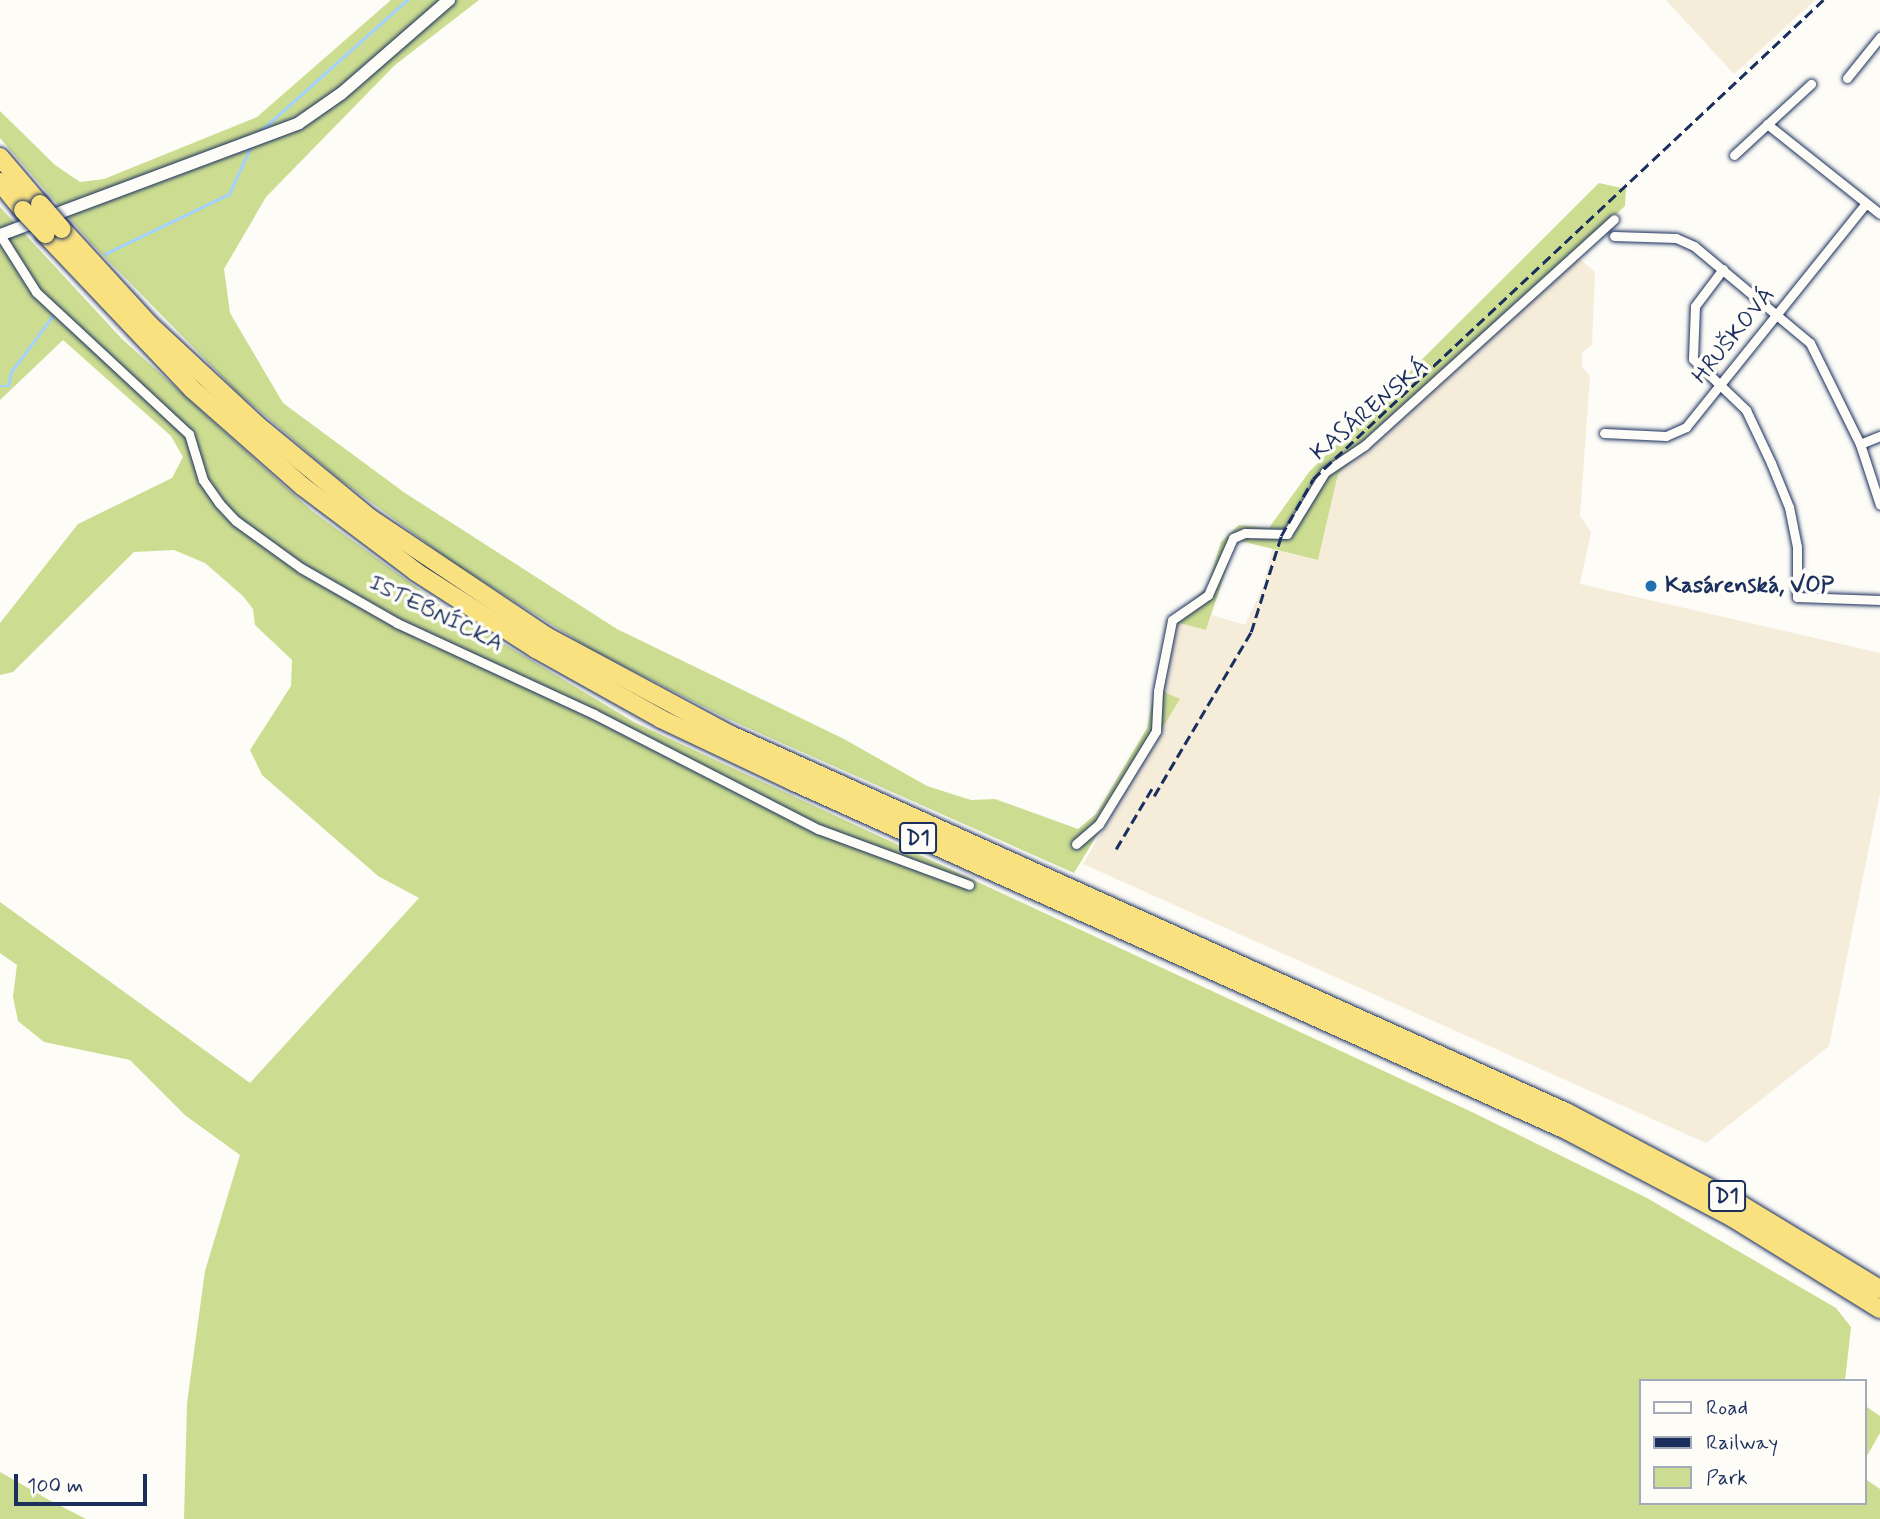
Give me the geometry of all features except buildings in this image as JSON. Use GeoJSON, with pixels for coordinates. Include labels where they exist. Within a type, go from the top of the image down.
{"type":"FeatureCollection","features":[{"type":"Feature","properties":{"kind":"highway","name":"D1"},"geometry":{"type":"LineString","coordinates":[[0,157],[43,219],[192,389],[293,478],[416,572],[536,649],[661,719],[792,781],[1566,1129],[1733,1219],[1880,1309]]}},
{"type":"Feature","properties":{"kind":"highway","name":"D1"},"geometry":{"type":"LineString","coordinates":[[0,183],[43,219],[150,325],[256,424],[380,525],[546,636],[742,740],[1568,1113],[1740,1204],[1880,1289]]}},
{"type":"Feature","properties":{"kind":"street"},"geometry":{"type":"LineString","coordinates":[[0,235],[262,139],[319,110],[449,0]]}},
{"type":"Feature","properties":{"kind":"street"},"geometry":{"type":"LineString","coordinates":[[1847,78],[1880,37]]}},
{"type":"Feature","properties":{"kind":"street"},"geometry":{"type":"LineString","coordinates":[[1734,155],[1811,84]]}},
{"type":"Feature","properties":{"kind":"street"},"geometry":{"type":"LineString","coordinates":[[1767,124],[1880,214]]}},
{"type":"Feature","properties":{"kind":"street","name":"HRUŠKOVÁ"},"geometry":{"type":"LineString","coordinates":[[1604,433],[1677,433],[1720,385],[1866,203]]}},
{"type":"Feature","properties":{"kind":"street","name":"KASÁRENSKÁ"},"geometry":{"type":"LineString","coordinates":[[1076,844],[1099,824],[1156,731],[1158,691],[1172,620],[1208,595],[1233,538],[1245,533],[1287,534],[1325,472],[1365,445],[1614,219]]}},
{"type":"Feature","properties":{"kind":"street","name":"ISTEBNÍCKA"},"geometry":{"type":"LineString","coordinates":[[0,235],[36,292],[189,433],[203,480],[219,503],[236,521],[301,568],[397,623],[594,714],[818,829],[969,886]]}},
{"type":"Feature","properties":{"kind":"street"},"geometry":{"type":"LineString","coordinates":[[1614,236],[1676,238],[1694,246],[1810,343],[1860,444],[1880,505]]}},
{"type":"Feature","properties":{"kind":"street"},"geometry":{"type":"LineString","coordinates":[[1723,269],[1695,306],[1693,359],[1746,410],[1789,507],[1797,547],[1797,597],[1880,600]]}},
{"type":"Feature","properties":{"kind":"street"},"geometry":{"type":"LineString","coordinates":[[1860,444],[1880,436]]}},
{"type":"Feature","properties":{"kind":"shaded area"},"geometry":{"type":"Polygon","coordinates":[[[1666,0],[1815,0],[1734,74],[1666,0]]]}},
{"type":"Feature","properties":{"kind":"shaded area"},"geometry":{"type":"Polygon","coordinates":[[[1576,256],[1595,272],[1592,345],[1582,352],[1582,367],[1590,376],[1580,516],[1591,532],[1580,584],[1880,653],[1880,793],[1829,1046],[1706,1143],[1083,864],[1179,700],[1161,692],[1176,621],[1206,630],[1212,615],[1245,625],[1264,584],[1272,549],[1318,560],[1338,474],[1576,256]]]}},
{"type":"Feature","properties":{"kind":"green space"},"geometry":{"type":"Polygon","coordinates":[[[391,0],[479,0],[395,65],[266,197],[224,269],[230,313],[283,403],[405,493],[617,629],[844,739],[927,786],[971,800],[995,799],[1078,829],[1096,814],[1147,728],[1168,620],[1207,588],[1221,542],[1239,525],[1269,528],[1309,472],[1599,183],[1626,189],[1625,206],[1338,474],[1318,560],[1236,540],[1206,630],[1176,622],[1162,691],[1180,699],[1074,873],[728,719],[592,650],[455,564],[338,478],[236,391],[91,243],[0,138],[0,111],[55,165],[80,182],[104,179],[257,117],[391,0]]]}},
{"type":"Feature","properties":{"kind":"green space"},"geometry":{"type":"Polygon","coordinates":[[[0,207],[121,338],[311,510],[446,609],[634,722],[1474,1113],[1647,1198],[1836,1308],[1851,1327],[1845,1379],[1638,1379],[1638,1505],[1866,1505],[1866,1479],[1880,1489],[1880,1519],[184,1519],[187,1403],[205,1271],[240,1155],[186,1116],[130,1060],[44,1042],[18,1021],[13,997],[17,965],[0,953],[0,902],[250,1083],[419,898],[378,876],[262,775],[250,750],[291,686],[292,660],[255,625],[253,609],[243,596],[205,563],[174,550],[134,552],[13,672],[0,675],[0,623],[78,524],[172,478],[183,457],[171,436],[63,340],[0,400],[0,207]]]}},
{"type":"Feature","properties":{"kind":"green space"},"geometry":{"type":"Polygon","coordinates":[[[1866,1406],[1880,1416],[1880,1433],[1866,1458],[1866,1406]]]}},
{"type":"Feature","properties":{"kind":"green space"},"geometry":{"type":"Polygon","coordinates":[[[0,1472],[51,1501],[86,1519],[0,1519],[0,1472]]]}},
{"type":"Feature","properties":{"kind":"waterway"},"geometry":{"type":"LineString","coordinates":[[256,135],[407,0]]}},
{"type":"Feature","properties":{"kind":"waterway"},"geometry":{"type":"LineString","coordinates":[[105,254],[229,194],[252,144]]}},
{"type":"Feature","properties":{"kind":"waterway"},"geometry":{"type":"LineString","coordinates":[[0,386],[8,386],[11,372],[54,314]]}},
{"type":"Feature","properties":{"kind":"railway"},"geometry":{"type":"LineString","coordinates":[[1154,796],[1251,632],[1281,536],[1313,479],[1823,0]]}},
{"type":"Feature","properties":{"kind":"railway"},"geometry":{"type":"LineString","coordinates":[[1116,849],[1154,785]]}},
{"type":"Feature","properties":{"kind":"place","name":"Kasárenská, VOP"},"geometry":{"type":"Point","coordinates":[1651,586]}}]}
